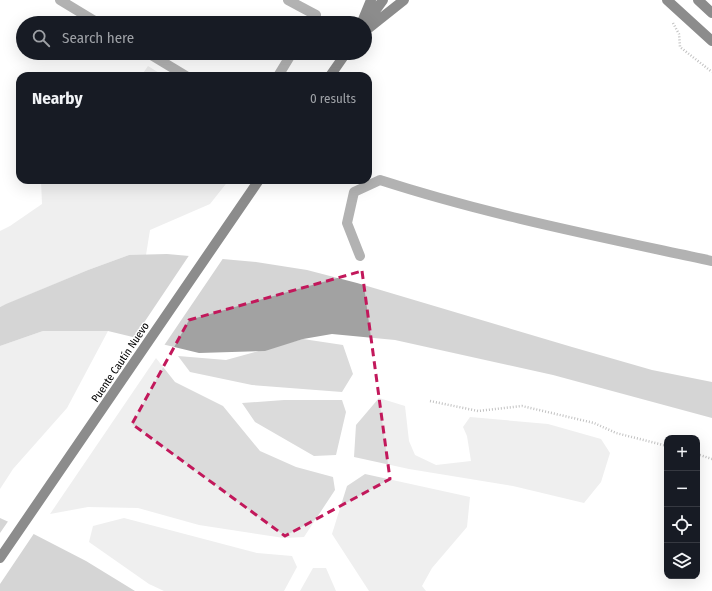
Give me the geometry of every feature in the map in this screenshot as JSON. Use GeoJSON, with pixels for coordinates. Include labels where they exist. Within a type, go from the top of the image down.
{"type":"FeatureCollection","features":[{"type":"Feature","properties":{"kind":"main road"},"geometry":{"type":"LineString","coordinates":[[365,16],[371,0]]}},
{"type":"Feature","properties":{"kind":"main road"},"geometry":{"type":"LineString","coordinates":[[371,16],[382,0]]}},
{"type":"Feature","properties":{"kind":"main road"},"geometry":{"type":"LineString","coordinates":[[372,25],[404,0]]}},
{"type":"Feature","properties":{"kind":"main road"},"geometry":{"type":"LineString","coordinates":[[667,0],[712,42]]}},
{"type":"Feature","properties":{"kind":"main road"},"geometry":{"type":"LineString","coordinates":[[698,0],[712,13]]}},
{"type":"Feature","properties":{"kind":"main road"},"geometry":{"type":"LineString","coordinates":[[333,72],[341,60]]}},
{"type":"Feature","properties":{"kind":"main road","name":"Puente Cautín Nuevo"},"geometry":{"type":"LineString","coordinates":[[0,558],[256,184]]}},
{"type":"Feature","properties":{"kind":"street"},"geometry":{"type":"LineString","coordinates":[[60,0],[86,16]]}},
{"type":"Feature","properties":{"kind":"street"},"geometry":{"type":"LineString","coordinates":[[288,0],[310,16]]}},
{"type":"Feature","properties":{"kind":"street"},"geometry":{"type":"LineString","coordinates":[[160,60],[179,72]]}},
{"type":"Feature","properties":{"kind":"street"},"geometry":{"type":"LineString","coordinates":[[280,72],[288,60]]}},
{"type":"Feature","properties":{"kind":"street"},"geometry":{"type":"LineString","coordinates":[[372,184],[380,180],[436,198],[712,261]]}},
{"type":"Feature","properties":{"kind":"street"},"geometry":{"type":"LineString","coordinates":[[360,256],[347,223],[354,192],[371,184]]}},
{"type":"Feature","properties":{"kind":"path"},"geometry":{"type":"LineString","coordinates":[[671,19],[679,34],[680,47],[712,72]]}},
{"type":"Feature","properties":{"kind":"path"},"geometry":{"type":"LineString","coordinates":[[430,402],[478,411],[522,406],[594,423],[616,432],[664,445]]}},
{"type":"Feature","properties":{"kind":"path"},"geometry":{"type":"LineString","coordinates":[[700,455],[712,459]]}},
{"type":"Feature","properties":{"kind":"highlighted area"},"geometry":{"type":"Polygon","coordinates":[[[362,271],[390,479],[285,536],[132,424],[189,320],[362,271]]]}},
{"type":"Feature","properties":{"kind":"shaded area"},"geometry":{"type":"Polygon","coordinates":[[[148,66],[158,72],[144,72],[148,66]]]}},
{"type":"Feature","properties":{"kind":"shaded area"},"geometry":{"type":"Polygon","coordinates":[[[41,184],[226,184],[210,204],[150,230],[146,255],[129,255],[88,270],[0,307],[0,231],[10,226],[42,204],[41,184]]]}},
{"type":"Feature","properties":{"kind":"shaded area"},"geometry":{"type":"Polygon","coordinates":[[[167,254],[256,262],[307,270],[357,283],[652,370],[712,382],[712,418],[553,375],[395,340],[332,334],[303,339],[265,351],[199,353],[108,331],[43,331],[0,346],[0,307],[88,270],[129,255],[167,254]]]}},
{"type":"Feature","properties":{"kind":"shaded area"},"geometry":{"type":"Polygon","coordinates":[[[43,331],[108,331],[67,408],[13,469],[0,489],[0,346],[43,331]]]}},
{"type":"Feature","properties":{"kind":"shaded area"},"geometry":{"type":"Polygon","coordinates":[[[303,339],[343,345],[353,374],[342,392],[252,385],[190,372],[178,356],[226,360],[303,339]]]}},
{"type":"Feature","properties":{"kind":"shaded area"},"geometry":{"type":"Polygon","coordinates":[[[156,358],[175,382],[223,406],[260,451],[296,467],[333,477],[335,490],[304,537],[284,538],[199,525],[138,508],[88,507],[50,514],[156,358]]]}},
{"type":"Feature","properties":{"kind":"shaded area"},"geometry":{"type":"Polygon","coordinates":[[[379,398],[405,406],[409,441],[415,455],[436,465],[471,461],[467,436],[463,427],[470,417],[548,424],[601,439],[610,453],[601,482],[584,503],[513,486],[409,469],[354,457],[356,425],[379,398]]]}},
{"type":"Feature","properties":{"kind":"shaded area"},"geometry":{"type":"Polygon","coordinates":[[[284,400],[342,400],[346,412],[336,455],[314,456],[255,422],[242,403],[284,400]]]}},
{"type":"Feature","properties":{"kind":"shaded area"},"geometry":{"type":"Polygon","coordinates":[[[365,474],[470,497],[467,527],[432,568],[422,586],[426,591],[369,591],[332,534],[347,486],[365,474]]]}},
{"type":"Feature","properties":{"kind":"shaded area"},"geometry":{"type":"Polygon","coordinates":[[[0,518],[86,561],[135,591],[0,591],[0,518]]]}},
{"type":"Feature","properties":{"kind":"shaded area"},"geometry":{"type":"Polygon","coordinates":[[[124,518],[257,553],[292,556],[297,567],[284,591],[164,591],[149,584],[89,542],[93,526],[124,518]]]}},
{"type":"Feature","properties":{"kind":"shaded area"},"geometry":{"type":"Polygon","coordinates":[[[313,568],[326,568],[336,591],[300,591],[313,568]]]}},
{"type":"Feature","properties":{"kind":"pier"},"geometry":{"type":"Polygon","coordinates":[[[190,254],[224,257],[163,347],[133,339],[190,254]]]}},
{"type":"Feature","properties":{"kind":"pier"},"geometry":{"type":"Polygon","coordinates":[[[9,520],[35,532],[0,584],[0,533],[9,520]]]}}]}
